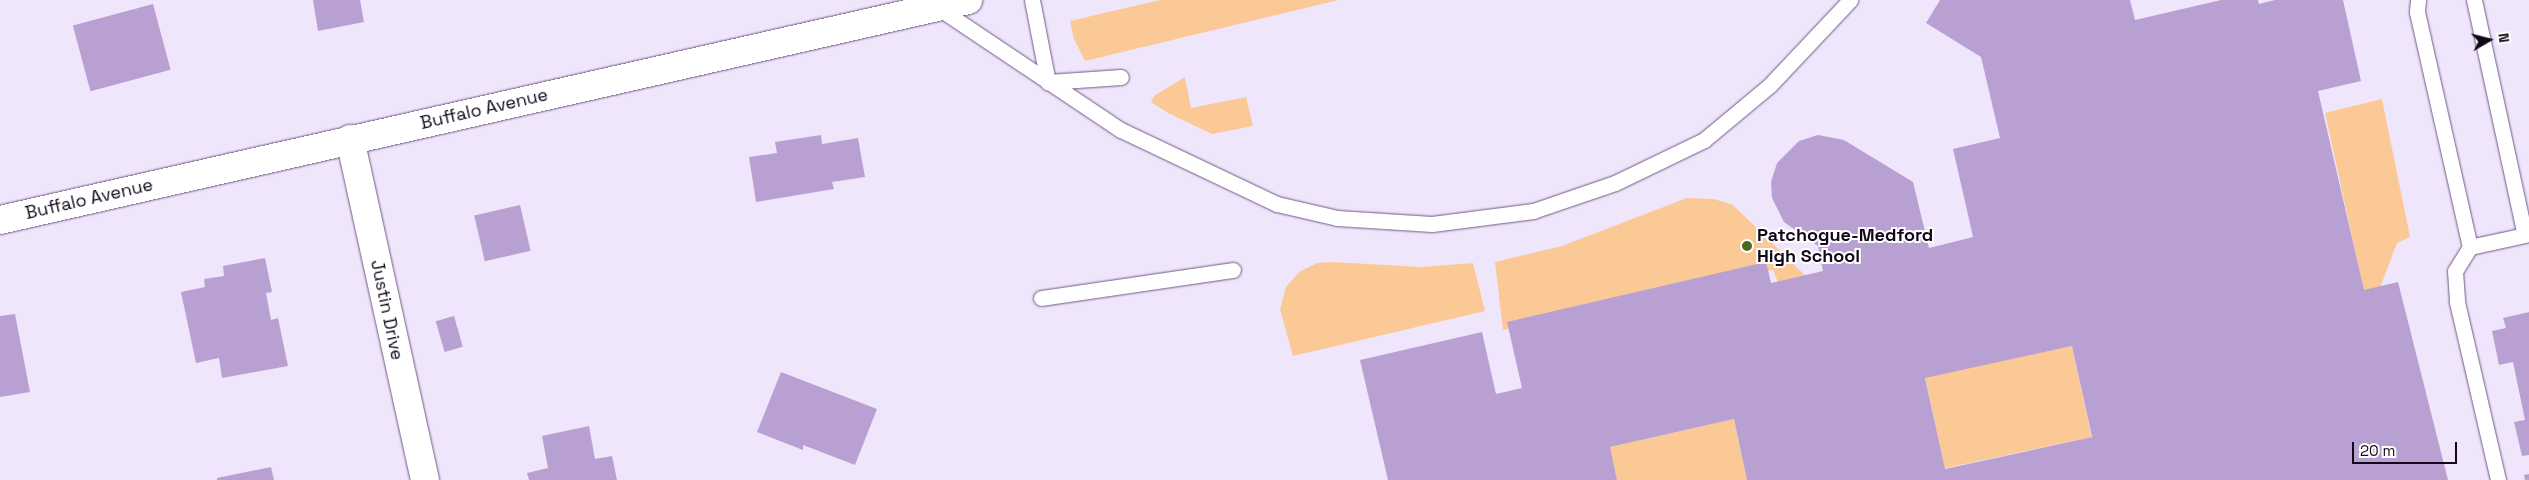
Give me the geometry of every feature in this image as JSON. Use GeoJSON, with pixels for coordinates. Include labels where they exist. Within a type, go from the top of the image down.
{"type":"FeatureCollection","features":[{"type":"Feature","properties":{"kind":"street","name":"Buffalo Avenue"},"geometry":{"type":"LineString","coordinates":[[0,220],[968,0]]}},
{"type":"Feature","properties":{"kind":"street","name":"Justin Drive"},"geometry":{"type":"LineString","coordinates":[[350,139],[425,480]]}},
{"type":"Feature","properties":{"kind":"lane"},"geometry":{"type":"LineString","coordinates":[[1032,0],[1048,82]]}},
{"type":"Feature","properties":{"kind":"lane"},"geometry":{"type":"LineString","coordinates":[[937,7],[1121,130],[1276,204],[1337,218],[1432,224],[1533,211],[1615,183],[1704,140],[1770,85],[1850,0]]}},
{"type":"Feature","properties":{"kind":"lane"},"geometry":{"type":"LineString","coordinates":[[2418,0],[2417,12],[2470,247],[2455,272],[2457,302],[2498,480]]}},
{"type":"Feature","properties":{"kind":"lane"},"geometry":{"type":"LineString","coordinates":[[2470,247],[2527,235],[2474,0]]}},
{"type":"Feature","properties":{"kind":"lane"},"geometry":{"type":"LineString","coordinates":[[1048,82],[1121,77]]}},
{"type":"Feature","properties":{"kind":"lane"},"geometry":{"type":"LineString","coordinates":[[1041,298],[1233,270]]}},
{"type":"Feature","properties":{"kind":"shaded area"},"geometry":{"type":"Polygon","coordinates":[[[1160,0],[1339,0],[1085,61],[1074,39],[1070,21],[1160,0]]]}},
{"type":"Feature","properties":{"kind":"shaded area"},"geometry":{"type":"Polygon","coordinates":[[[1185,77],[1191,108],[1246,97],[1253,126],[1212,134],[1168,113],[1151,102],[1154,96],[1185,77]]]}},
{"type":"Feature","properties":{"kind":"shaded area"},"geometry":{"type":"Polygon","coordinates":[[[2382,99],[2410,237],[2397,243],[2378,293],[2365,296],[2325,113],[2382,99]]]}},
{"type":"Feature","properties":{"kind":"shaded area"},"geometry":{"type":"Polygon","coordinates":[[[1687,198],[1714,199],[1733,205],[1814,284],[1781,290],[1773,270],[1503,330],[1495,262],[1562,246],[1687,198]]]}},
{"type":"Feature","properties":{"kind":"shaded area"},"geometry":{"type":"Polygon","coordinates":[[[1332,262],[1421,267],[1473,263],[1485,311],[1293,356],[1280,309],[1286,287],[1299,272],[1317,263],[1332,262]]]}},
{"type":"Feature","properties":{"kind":"shaded area"},"geometry":{"type":"Polygon","coordinates":[[[2072,346],[2091,437],[1945,468],[1925,377],[2072,346]]]}},
{"type":"Feature","properties":{"kind":"shaded area"},"geometry":{"type":"Polygon","coordinates":[[[1734,419],[1747,480],[1617,480],[1610,447],[1734,419]]]}},
{"type":"Feature","properties":{"kind":"building"},"geometry":{"type":"Polygon","coordinates":[[[313,0],[360,0],[364,22],[318,31],[313,0]]]}},
{"type":"Feature","properties":{"kind":"building"},"geometry":{"type":"Polygon","coordinates":[[[1940,0],[2130,0],[2135,20],[2221,0],[2258,0],[2259,4],[2275,0],[2343,0],[2361,81],[2318,91],[2364,290],[2398,282],[2448,480],[1747,480],[1734,419],[1610,447],[1617,480],[1388,480],[1360,360],[1482,332],[1496,394],[1522,388],[1507,322],[1766,262],[1771,283],[1823,271],[1818,246],[1784,222],[1772,198],[1771,182],[1777,163],[1799,141],[1818,135],[1844,140],[1913,182],[1929,248],[1973,237],[1953,149],[2000,138],[1981,57],[1926,23],[1940,0]],[[2072,346],[1925,378],[1945,469],[2092,437],[2072,346]]]}},
{"type":"Feature","properties":{"kind":"building"},"geometry":{"type":"Polygon","coordinates":[[[153,4],[171,70],[90,91],[73,25],[153,4]]]}},
{"type":"Feature","properties":{"kind":"building"},"geometry":{"type":"Polygon","coordinates":[[[821,135],[822,144],[858,138],[865,177],[832,182],[834,189],[756,202],[749,157],[777,153],[775,142],[821,135]]]}},
{"type":"Feature","properties":{"kind":"building"},"geometry":{"type":"Polygon","coordinates":[[[520,205],[531,251],[485,261],[474,216],[520,205]]]}},
{"type":"Feature","properties":{"kind":"building"},"geometry":{"type":"Polygon","coordinates":[[[265,258],[272,292],[266,293],[271,320],[278,318],[288,366],[222,378],[219,358],[196,363],[181,292],[205,287],[204,279],[224,276],[223,266],[265,258]]]}},
{"type":"Feature","properties":{"kind":"building"},"geometry":{"type":"Polygon","coordinates":[[[2529,312],[2529,455],[2522,456],[2514,422],[2525,420],[2513,362],[2499,365],[2492,331],[2506,328],[2503,318],[2529,312]]]}},
{"type":"Feature","properties":{"kind":"building"},"geometry":{"type":"Polygon","coordinates":[[[15,314],[30,392],[0,397],[0,316],[15,314]]]}},
{"type":"Feature","properties":{"kind":"building"},"geometry":{"type":"Polygon","coordinates":[[[454,316],[463,347],[445,352],[436,321],[454,316]]]}},
{"type":"Feature","properties":{"kind":"building"},"geometry":{"type":"Polygon","coordinates":[[[781,372],[877,409],[855,465],[803,445],[803,450],[757,432],[781,372]]]}},
{"type":"Feature","properties":{"kind":"building"},"geometry":{"type":"Polygon","coordinates":[[[589,426],[595,459],[612,456],[617,480],[529,480],[527,473],[548,468],[542,436],[589,426]]]}},
{"type":"Feature","properties":{"kind":"building"},"geometry":{"type":"Polygon","coordinates":[[[271,467],[274,480],[217,480],[217,478],[271,467]]]}},
{"type":"Feature","properties":{"kind":"building"},"geometry":{"type":"Polygon","coordinates":[[[2529,474],[2529,480],[2525,480],[2524,475],[2529,474]]]}},
{"type":"Feature","properties":{"kind":"place","name":"Patchogue-Medford High School"},"geometry":{"type":"Point","coordinates":[1747,246]}}]}
